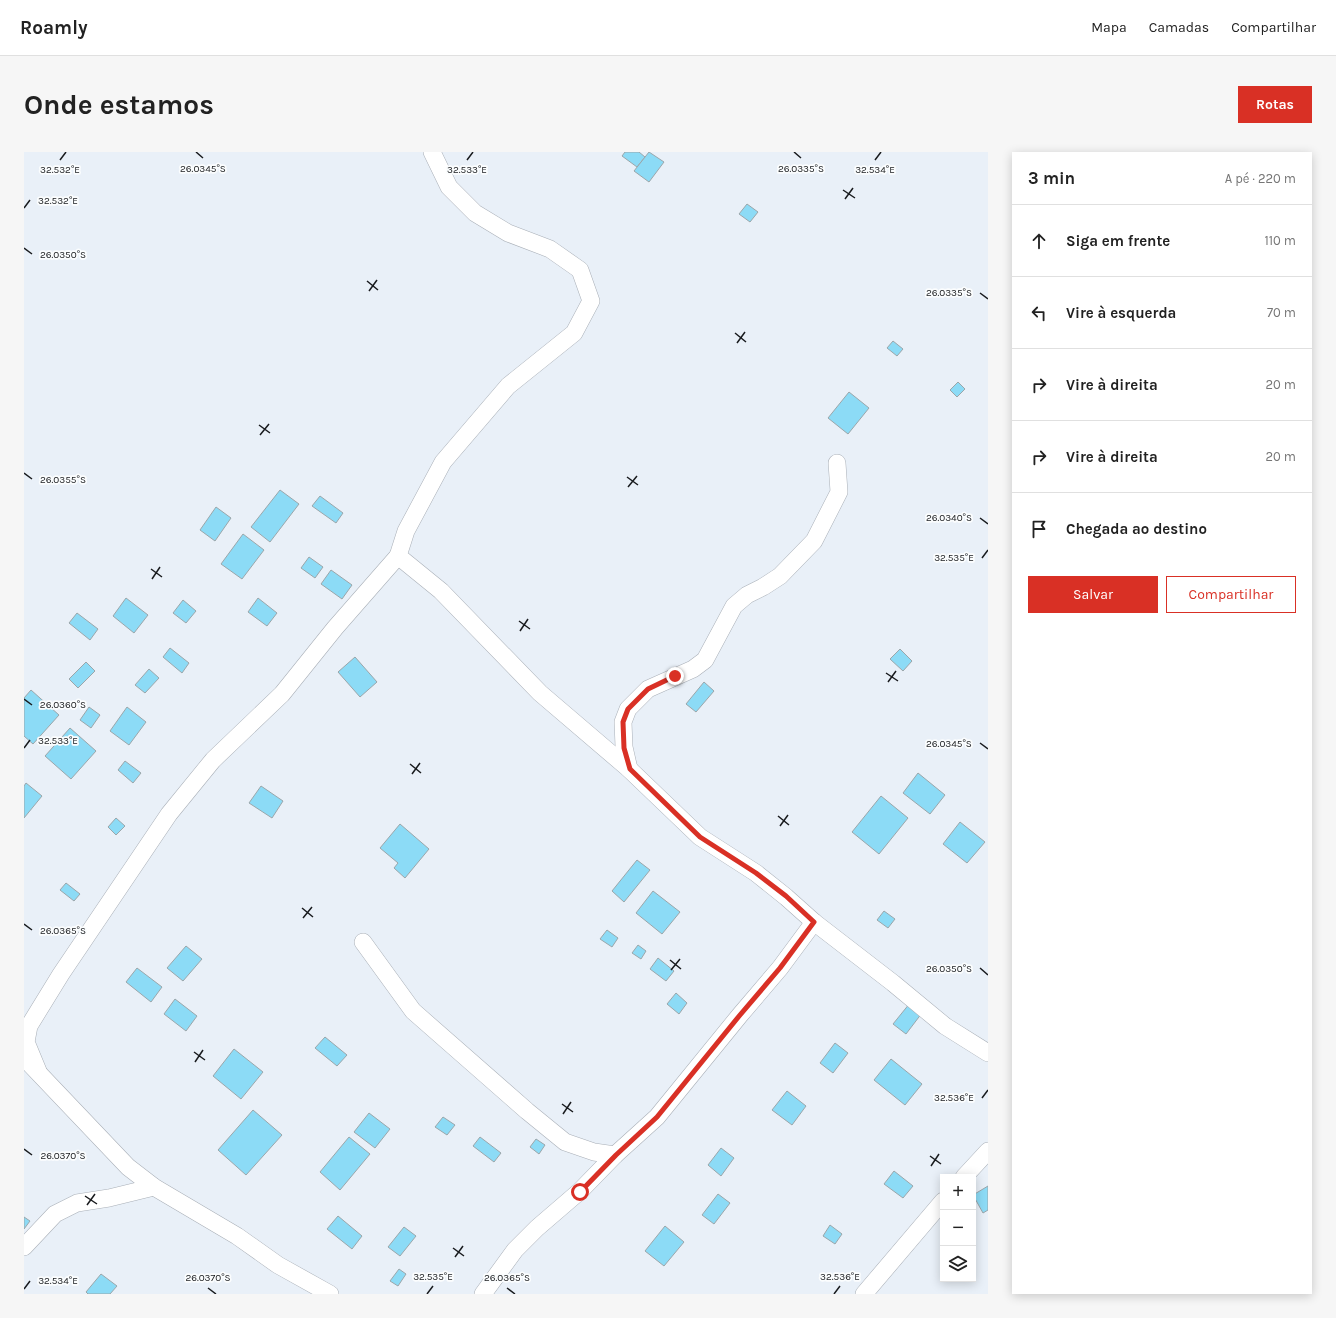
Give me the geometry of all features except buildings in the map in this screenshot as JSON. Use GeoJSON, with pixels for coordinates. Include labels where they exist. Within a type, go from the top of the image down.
{"type":"FeatureCollection","features":[{"type":"Feature","properties":{"kind":"street"},"geometry":{"type":"LineString","coordinates":[[38,1071],[26,1042],[29,1026],[61,974],[169,814],[213,760],[282,694],[340,622],[398,556],[406,531],[443,462],[508,386],[574,333],[591,301],[580,270],[550,249],[508,233],[475,213],[449,187],[432,152]]}},
{"type":"Feature","properties":{"kind":"street"},"geometry":{"type":"LineString","coordinates":[[630,769],[624,748],[623,722],[628,709],[648,689],[694,669],[705,660],[734,606],[747,595],[780,576],[814,541],[839,492],[837,462]]}},
{"type":"Feature","properties":{"kind":"street"},"geometry":{"type":"LineString","coordinates":[[398,556],[441,591],[540,693],[630,769],[700,837],[756,873],[786,896],[814,922],[893,983],[945,1026],[988,1052]]}},
{"type":"Feature","properties":{"kind":"street"},"geometry":{"type":"LineString","coordinates":[[483,1294],[515,1250],[537,1228],[580,1192],[616,1155],[657,1117],[780,968],[814,922]]}},
{"type":"Feature","properties":{"kind":"street"},"geometry":{"type":"LineString","coordinates":[[362,942],[413,1011],[521,1106],[565,1142],[594,1152],[616,1155]]}},
{"type":"Feature","properties":{"kind":"street"},"geometry":{"type":"LineString","coordinates":[[24,1059],[38,1071],[71,1109],[128,1167],[154,1188],[237,1236],[278,1265],[330,1294]]}},
{"type":"Feature","properties":{"kind":"street"},"geometry":{"type":"LineString","coordinates":[[967,1174],[988,1151]]}},
{"type":"Feature","properties":{"kind":"street"},"geometry":{"type":"LineString","coordinates":[[24,1247],[55,1214],[77,1203],[109,1198],[154,1188]]}},
{"type":"Feature","properties":{"kind":"street"},"geometry":{"type":"LineString","coordinates":[[864,1294],[940,1205]]}},
{"type":"Feature","properties":{"kind":"route"},"geometry":{"type":"LineString","coordinates":[[580,1192],[616,1155],[657,1117],[780,968],[814,922],[786,896],[756,873],[700,837],[630,769],[624,748],[623,722],[628,709],[648,689],[675,676]]}}]}
